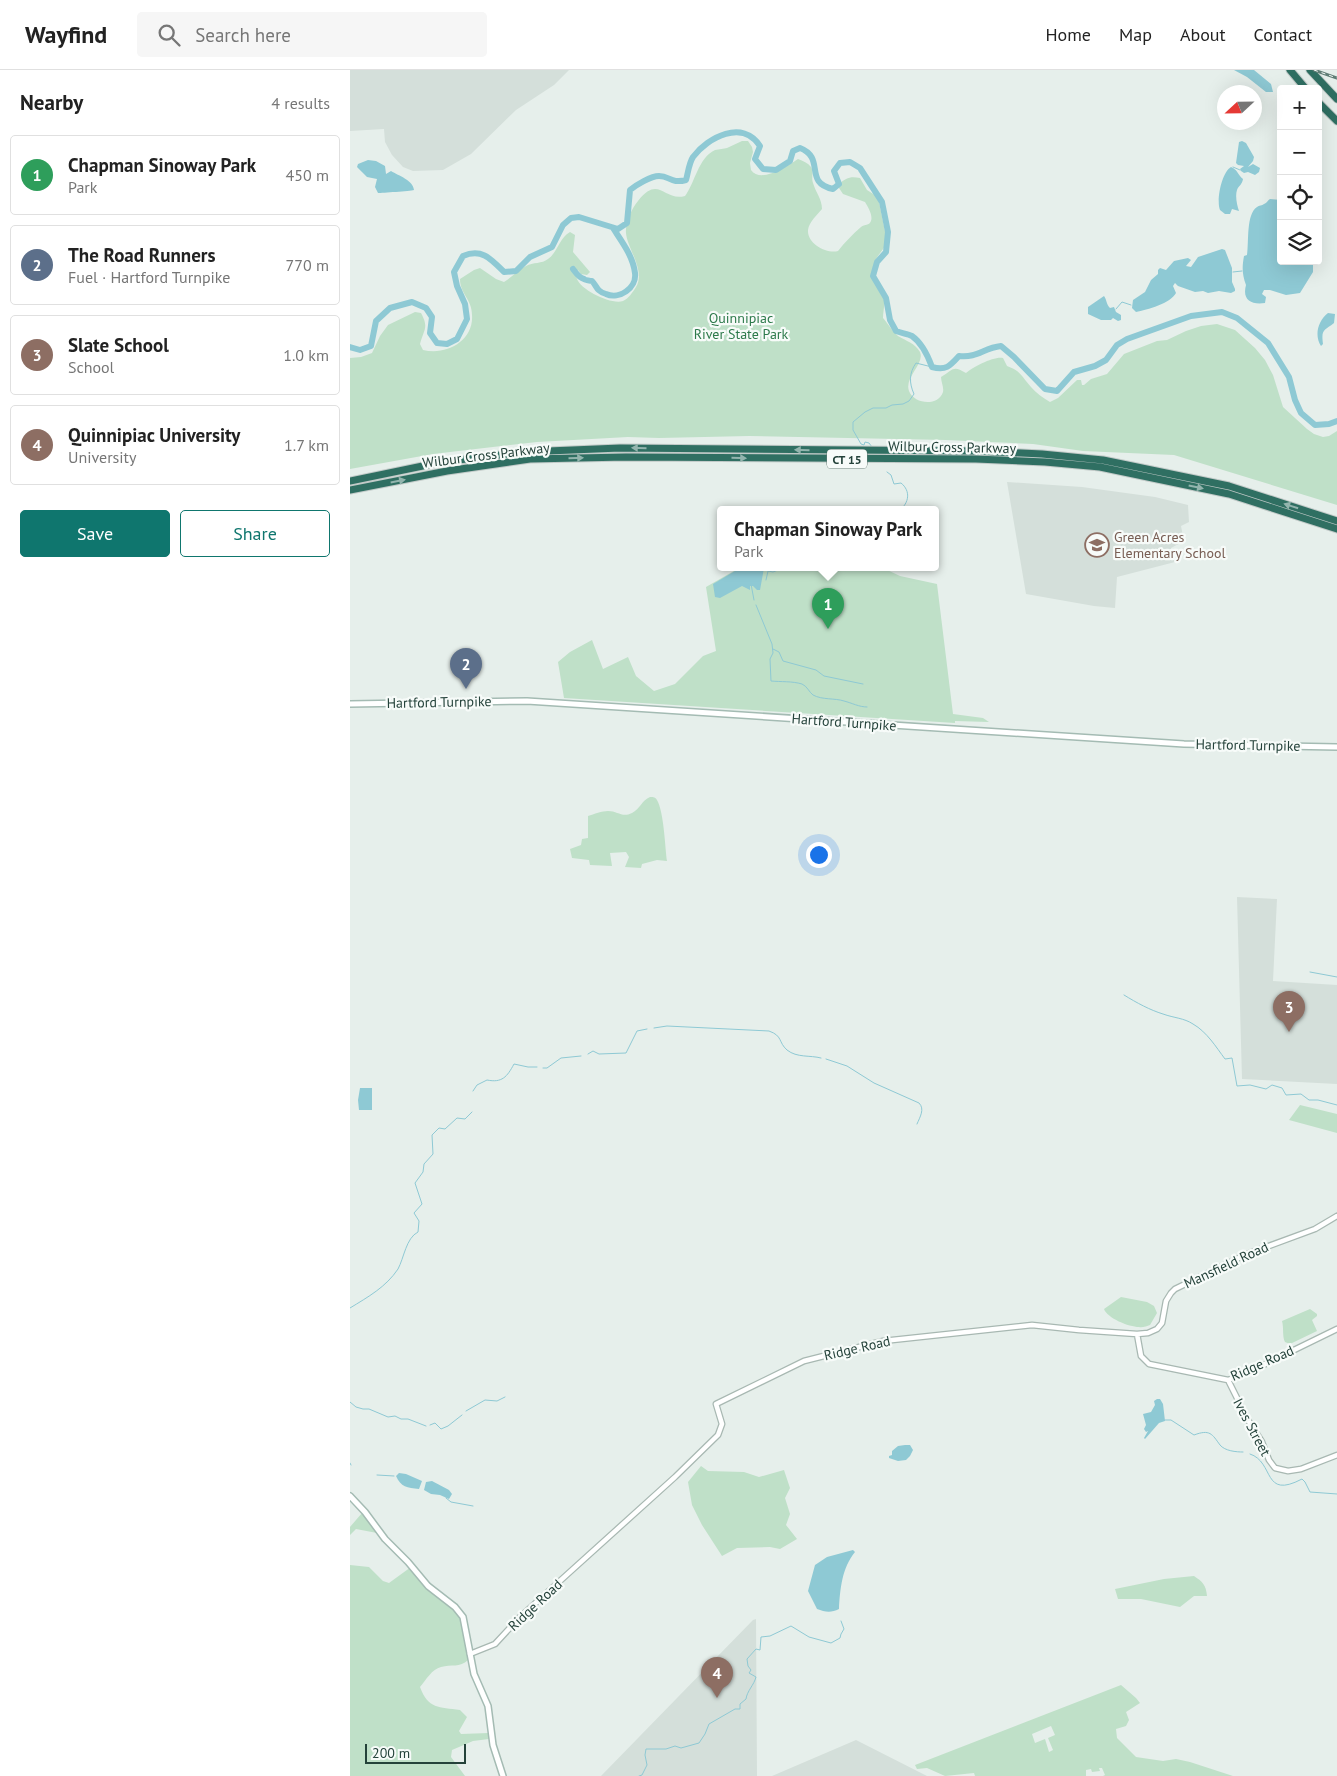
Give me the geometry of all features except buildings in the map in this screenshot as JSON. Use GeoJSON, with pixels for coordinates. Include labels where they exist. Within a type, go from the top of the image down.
{"type":"FeatureCollection","features":[{"type":"Feature","properties":{"kind":"highway"},"geometry":{"type":"LineString","coordinates":[[1310,70],[1337,98]]}},
{"type":"Feature","properties":{"kind":"highway"},"geometry":{"type":"LineString","coordinates":[[1290,71],[1302,85]]}},
{"type":"Feature","properties":{"kind":"highway"},"geometry":{"type":"LineString","coordinates":[[1322,106],[1337,121]]}},
{"type":"Feature","properties":{"kind":"highway","name":"Wilbur Cross Parkway"},"geometry":{"type":"LineString","coordinates":[[350,481],[442,462],[524,452],[620,448],[973,451],[1042,454],[1103,460],[1229,486],[1337,521]]}},
{"type":"Feature","properties":{"kind":"highway","name":"Wilbur Cross Parkway"},"geometry":{"type":"LineString","coordinates":[[350,490],[447,471],[530,459],[636,457],[976,459],[1100,467],[1228,494],[1337,529]]}},
{"type":"Feature","properties":{"kind":"main road","name":"Hartford Turnpike"},"geometry":{"type":"LineString","coordinates":[[350,704],[527,700],[1184,744],[1337,747]]}},
{"type":"Feature","properties":{"kind":"main road"},"geometry":{"type":"LineString","coordinates":[[350,1496],[365,1512],[385,1539],[428,1586],[462,1614],[466,1623],[476,1680],[488,1706],[493,1745],[502,1776]]}},
{"type":"Feature","properties":{"kind":"street","name":"Mansfield Road"},"geometry":{"type":"LineString","coordinates":[[1137,1334],[1148,1333],[1159,1327],[1168,1298],[1171,1293],[1181,1286],[1255,1250],[1314,1229],[1337,1216]]}},
{"type":"Feature","properties":{"kind":"street","name":"Ridge Road"},"geometry":{"type":"LineString","coordinates":[[470,1654],[490,1647],[498,1641],[520,1617],[554,1588],[714,1439],[720,1431],[722,1424],[716,1404],[796,1365],[825,1354],[872,1342],[1025,1325],[1048,1326],[1137,1334],[1141,1356],[1149,1364],[1228,1380],[1247,1373],[1337,1328]]}},
{"type":"Feature","properties":{"kind":"street","name":"Ives Street"},"geometry":{"type":"LineString","coordinates":[[1228,1380],[1262,1442],[1269,1460],[1275,1468],[1288,1471],[1301,1469],[1337,1456]]}},
{"type":"Feature","properties":{"kind":"shaded area"},"geometry":{"type":"Polygon","coordinates":[[[350,70],[569,70],[554,85],[516,110],[471,154],[443,170],[413,171],[403,167],[392,155],[385,142],[384,129],[350,131],[350,70]]]}},
{"type":"Feature","properties":{"kind":"shaded area","name":"Green Acres Elementary School"},"geometry":{"type":"Polygon","coordinates":[[[1007,482],[1082,487],[1155,497],[1188,505],[1189,522],[1181,526],[1184,541],[1171,548],[1175,562],[1117,577],[1115,608],[1026,594],[1007,482]]]}},
{"type":"Feature","properties":{"kind":"shaded area"},"geometry":{"type":"Polygon","coordinates":[[[1237,897],[1277,899],[1273,981],[1337,985],[1337,1084],[1242,1079],[1237,897]]]}},
{"type":"Feature","properties":{"kind":"shaded area"},"geometry":{"type":"Polygon","coordinates":[[[756,1619],[757,1776],[601,1776],[753,1620],[756,1619]]]}},
{"type":"Feature","properties":{"kind":"shaded area"},"geometry":{"type":"Polygon","coordinates":[[[856,1740],[927,1776],[772,1776],[856,1740]]]}},
{"type":"Feature","properties":{"kind":"green space","name":"Quinnipiac River State Park"},"geometry":{"type":"Polygon","coordinates":[[[742,141],[748,141],[752,147],[753,152],[750,163],[751,170],[755,174],[767,175],[798,159],[811,167],[812,181],[822,209],[810,224],[808,230],[814,244],[823,249],[834,252],[838,251],[862,226],[869,224],[871,221],[871,214],[865,202],[843,194],[839,184],[848,178],[860,178],[867,190],[878,197],[887,241],[875,261],[874,273],[884,299],[883,318],[898,336],[913,344],[920,352],[920,361],[908,386],[909,391],[916,399],[931,402],[940,397],[943,392],[941,377],[954,369],[966,373],[984,362],[1003,358],[1007,366],[1018,372],[1035,391],[1050,402],[1058,398],[1077,380],[1081,380],[1082,385],[1084,385],[1091,379],[1107,374],[1124,354],[1157,341],[1167,340],[1201,326],[1217,324],[1235,330],[1255,348],[1265,360],[1273,375],[1283,407],[1307,429],[1323,437],[1337,431],[1337,505],[1174,455],[1083,451],[1033,444],[946,440],[749,436],[628,437],[537,442],[433,454],[350,469],[350,358],[372,353],[388,325],[415,312],[421,313],[425,325],[420,344],[423,350],[441,351],[457,344],[468,332],[472,315],[460,279],[480,268],[504,282],[520,269],[548,259],[563,238],[570,232],[575,235],[573,252],[590,272],[587,275],[581,274],[578,270],[576,271],[577,279],[584,288],[604,299],[618,302],[625,300],[636,287],[639,274],[626,233],[628,220],[636,204],[645,193],[657,189],[672,196],[685,196],[709,154],[715,150],[727,148],[742,141]]]}},
{"type":"Feature","properties":{"kind":"green space"},"geometry":{"type":"Polygon","coordinates":[[[734,571],[889,571],[900,576],[937,584],[953,714],[983,718],[989,722],[955,721],[955,723],[564,698],[558,662],[570,652],[592,640],[603,669],[628,657],[636,676],[654,691],[675,684],[703,656],[716,651],[706,587],[734,571]]]}},
{"type":"Feature","properties":{"kind":"green space"},"geometry":{"type":"Polygon","coordinates":[[[650,797],[656,798],[659,805],[663,821],[667,861],[657,860],[642,864],[641,868],[625,867],[629,857],[626,852],[610,853],[612,866],[590,865],[589,860],[572,858],[570,849],[581,845],[582,839],[588,838],[588,816],[608,811],[623,815],[629,814],[650,797]]]}},
{"type":"Feature","properties":{"kind":"green space"},"geometry":{"type":"Polygon","coordinates":[[[1300,1105],[1337,1114],[1337,1133],[1289,1120],[1300,1105]]]}},
{"type":"Feature","properties":{"kind":"green space"},"geometry":{"type":"Polygon","coordinates":[[[1121,1297],[1147,1302],[1154,1306],[1157,1313],[1150,1325],[1135,1327],[1109,1316],[1104,1309],[1121,1297]]]}},
{"type":"Feature","properties":{"kind":"green space"},"geometry":{"type":"Polygon","coordinates":[[[1310,1309],[1317,1314],[1312,1320],[1317,1331],[1290,1344],[1285,1342],[1282,1321],[1310,1309]]]}},
{"type":"Feature","properties":{"kind":"green space"},"geometry":{"type":"Polygon","coordinates":[[[701,1466],[708,1471],[744,1472],[759,1477],[784,1470],[790,1488],[785,1498],[790,1514],[786,1525],[797,1539],[780,1549],[770,1547],[737,1548],[722,1556],[702,1525],[692,1505],[688,1482],[701,1466]]]}},
{"type":"Feature","properties":{"kind":"green space"},"geometry":{"type":"Polygon","coordinates":[[[362,1513],[377,1533],[356,1529],[350,1535],[350,1527],[362,1513]]]}},
{"type":"Feature","properties":{"kind":"green space"},"geometry":{"type":"Polygon","coordinates":[[[350,1565],[369,1567],[383,1581],[389,1583],[411,1567],[426,1588],[456,1610],[461,1618],[468,1660],[459,1665],[438,1668],[429,1675],[420,1687],[423,1694],[435,1706],[460,1710],[467,1717],[459,1731],[461,1734],[489,1733],[489,1739],[473,1741],[452,1750],[451,1757],[465,1776],[350,1776],[350,1565]]]}},
{"type":"Feature","properties":{"kind":"green space"},"geometry":{"type":"Polygon","coordinates":[[[1194,1576],[1204,1584],[1207,1596],[1194,1596],[1180,1607],[1141,1599],[1118,1599],[1115,1589],[1164,1579],[1194,1576]]]}},
{"type":"Feature","properties":{"kind":"green space"},"geometry":{"type":"Polygon","coordinates":[[[1121,1685],[1140,1703],[1126,1712],[1129,1720],[1126,1726],[1116,1729],[1117,1738],[1136,1757],[1163,1761],[1176,1759],[1233,1776],[1103,1776],[1105,1775],[1102,1768],[1099,1768],[1100,1771],[1092,1772],[1091,1769],[1086,1770],[1086,1776],[975,1776],[974,1773],[945,1776],[927,1768],[917,1769],[915,1765],[1121,1685]],[[1051,1726],[1032,1734],[1035,1743],[1045,1739],[1049,1752],[1053,1750],[1048,1738],[1055,1735],[1051,1726]]]}},
{"type":"Feature","properties":{"kind":"water"},"geometry":{"type":"Polygon","coordinates":[[[1234,70],[1254,70],[1271,84],[1273,92],[1266,92],[1262,89],[1262,85],[1257,85],[1234,70]]]}},
{"type":"Feature","properties":{"kind":"water"},"geometry":{"type":"Polygon","coordinates":[[[1239,142],[1246,143],[1254,157],[1248,167],[1253,164],[1260,168],[1259,172],[1255,175],[1248,172],[1244,173],[1240,169],[1244,166],[1236,163],[1239,142]]]}},
{"type":"Feature","properties":{"kind":"water"},"geometry":{"type":"Polygon","coordinates":[[[368,160],[376,161],[385,166],[386,174],[391,171],[405,179],[414,190],[378,193],[375,187],[377,179],[367,177],[357,167],[358,164],[368,160]]]}},
{"type":"Feature","properties":{"kind":"water"},"geometry":{"type":"Polygon","coordinates":[[[1231,167],[1243,179],[1236,192],[1239,211],[1232,209],[1230,214],[1225,214],[1220,210],[1219,193],[1225,174],[1231,167]]]}},
{"type":"Feature","properties":{"kind":"water"},"geometry":{"type":"Polygon","coordinates":[[[1270,199],[1277,200],[1277,265],[1313,265],[1313,272],[1300,293],[1286,295],[1264,290],[1262,294],[1266,297],[1265,303],[1256,303],[1249,300],[1245,294],[1246,285],[1243,274],[1243,260],[1244,256],[1247,255],[1251,216],[1257,207],[1265,204],[1270,199]]]}},
{"type":"Feature","properties":{"kind":"water"},"geometry":{"type":"Polygon","coordinates":[[[1222,249],[1225,250],[1232,268],[1232,282],[1235,291],[1231,293],[1219,291],[1208,293],[1203,291],[1195,292],[1178,286],[1175,283],[1173,286],[1176,293],[1169,300],[1141,311],[1136,312],[1132,308],[1133,300],[1145,292],[1160,268],[1166,270],[1174,261],[1188,258],[1191,260],[1186,266],[1191,267],[1198,257],[1222,249]]]}},
{"type":"Feature","properties":{"kind":"water"},"geometry":{"type":"Polygon","coordinates":[[[1104,296],[1110,308],[1114,307],[1116,312],[1121,315],[1121,320],[1118,321],[1113,318],[1111,320],[1101,320],[1088,314],[1088,307],[1104,296]]]}},
{"type":"Feature","properties":{"kind":"water"},"geometry":{"type":"Polygon","coordinates":[[[1328,313],[1335,314],[1334,323],[1324,331],[1322,336],[1323,344],[1321,346],[1318,328],[1328,313]]]}},
{"type":"Feature","properties":{"kind":"water"},"geometry":{"type":"Polygon","coordinates":[[[735,571],[763,571],[760,590],[753,586],[750,586],[750,590],[742,586],[720,598],[715,597],[713,584],[735,571]]]}},
{"type":"Feature","properties":{"kind":"water"},"geometry":{"type":"Polygon","coordinates":[[[360,1088],[372,1088],[372,1110],[359,1110],[360,1088]]]}},
{"type":"Feature","properties":{"kind":"water"},"geometry":{"type":"Polygon","coordinates":[[[1160,1399],[1163,1404],[1165,1421],[1159,1423],[1145,1439],[1148,1431],[1146,1432],[1144,1429],[1146,1425],[1143,1414],[1151,1412],[1155,1405],[1154,1401],[1160,1399]]]}},
{"type":"Feature","properties":{"kind":"water"},"geometry":{"type":"Polygon","coordinates":[[[910,1445],[913,1450],[906,1460],[898,1461],[889,1458],[892,1455],[892,1451],[898,1446],[910,1445]]]}},
{"type":"Feature","properties":{"kind":"water"},"geometry":{"type":"Polygon","coordinates":[[[399,1473],[422,1481],[419,1489],[402,1485],[396,1476],[399,1473]]]}},
{"type":"Feature","properties":{"kind":"water"},"geometry":{"type":"Polygon","coordinates":[[[432,1481],[449,1490],[452,1494],[449,1499],[424,1490],[426,1482],[432,1481]]]}},
{"type":"Feature","properties":{"kind":"water"},"geometry":{"type":"Polygon","coordinates":[[[853,1550],[855,1552],[847,1565],[842,1579],[839,1609],[828,1612],[817,1609],[808,1591],[815,1565],[827,1557],[853,1550]]]}},
{"type":"Feature","properties":{"kind":"waterway"},"geometry":{"type":"LineString","coordinates":[[350,347],[360,350],[371,346],[376,321],[390,308],[412,302],[426,308],[432,317],[430,333],[437,343],[447,344],[457,339],[467,319],[465,304],[457,286],[454,272],[463,256],[476,253],[481,254],[490,259],[504,272],[516,271],[530,257],[552,247],[563,225],[571,218],[579,217],[618,229],[627,223],[630,190],[656,176],[663,176],[677,181],[686,180],[692,159],[699,150],[716,138],[735,132],[753,138],[760,146],[755,159],[763,169],[776,170],[790,161],[793,151],[800,148],[808,152],[812,158],[819,181],[824,186],[833,189],[839,184],[834,171],[840,163],[850,162],[860,168],[882,202],[888,232],[886,252],[877,262],[873,276],[886,298],[890,320],[896,331],[916,339],[929,358],[932,367],[944,368],[959,356],[971,356],[1001,346],[1045,389],[1057,391],[1074,372],[1095,366],[1106,360],[1117,345],[1127,339],[1191,316],[1222,312],[1237,318],[1268,343],[1289,377],[1295,400],[1301,413],[1315,425],[1329,424],[1337,421]]}},
{"type":"Feature","properties":{"kind":"waterway"},"geometry":{"type":"LineString","coordinates":[[1233,167],[1240,170]]}},
{"type":"Feature","properties":{"kind":"waterway"},"geometry":{"type":"LineString","coordinates":[[573,269],[581,278],[592,281],[598,290],[603,293],[616,295],[630,288],[635,278],[634,267],[627,249],[613,228]]}},
{"type":"Feature","properties":{"kind":"waterway"},"geometry":{"type":"LineString","coordinates":[[1233,272],[1242,271]]}},
{"type":"Feature","properties":{"kind":"waterway"},"geometry":{"type":"LineString","coordinates":[[1116,309],[1122,302],[1131,305]]}},
{"type":"Feature","properties":{"kind":"waterway"},"geometry":{"type":"LineString","coordinates":[[872,447],[869,443],[861,444],[853,430],[853,422],[873,408],[886,408],[909,401],[914,394],[910,378],[916,363],[932,367]]}},
{"type":"Feature","properties":{"kind":"waterway"},"geometry":{"type":"LineString","coordinates":[[887,472],[891,475],[894,484],[901,483],[906,490],[908,497],[904,506]]}},
{"type":"Feature","properties":{"kind":"waterway"},"geometry":{"type":"LineString","coordinates":[[766,580],[768,571]]}},
{"type":"Feature","properties":{"kind":"waterway"},"geometry":{"type":"LineString","coordinates":[[768,571],[776,571]]}},
{"type":"Feature","properties":{"kind":"waterway"},"geometry":{"type":"LineString","coordinates":[[751,584],[754,600]]}},
{"type":"Feature","properties":{"kind":"waterway"},"geometry":{"type":"LineString","coordinates":[[756,605],[772,644],[773,653],[770,659],[771,681],[802,684],[817,697],[840,700],[867,707]]}},
{"type":"Feature","properties":{"kind":"waterway"},"geometry":{"type":"LineString","coordinates":[[773,649],[779,652],[783,661],[816,670],[824,676],[863,684]]}},
{"type":"Feature","properties":{"kind":"waterway"},"geometry":{"type":"LineString","coordinates":[[1310,972],[1337,977]]}},
{"type":"Feature","properties":{"kind":"waterway"},"geometry":{"type":"LineString","coordinates":[[1124,995],[1153,1010],[1186,1020],[1203,1031],[1225,1059],[1232,1058],[1237,1086],[1250,1085],[1266,1089],[1272,1085],[1282,1088],[1286,1095],[1301,1094],[1309,1100],[1318,1100],[1337,1105]]}},
{"type":"Feature","properties":{"kind":"waterway"},"geometry":{"type":"LineString","coordinates":[[654,1028],[667,1026],[769,1031],[776,1035],[784,1047],[791,1053],[821,1058]]}},
{"type":"Feature","properties":{"kind":"waterway"},"geometry":{"type":"LineString","coordinates":[[588,1054],[593,1051],[599,1054],[626,1053],[637,1031],[647,1029]]}},
{"type":"Feature","properties":{"kind":"waterway"},"geometry":{"type":"LineString","coordinates":[[543,1068],[547,1068],[561,1058],[581,1056]]}},
{"type":"Feature","properties":{"kind":"waterway"},"geometry":{"type":"LineString","coordinates":[[826,1059],[847,1066],[874,1083],[919,1103],[922,1110],[917,1124]]}},
{"type":"Feature","properties":{"kind":"waterway"},"geometry":{"type":"LineString","coordinates":[[473,1091],[477,1085],[487,1080],[500,1080],[509,1072],[514,1064],[537,1067]]}},
{"type":"Feature","properties":{"kind":"waterway"},"geometry":{"type":"LineString","coordinates":[[350,1308],[388,1281],[398,1269],[408,1243],[418,1232],[419,1221],[414,1213],[422,1204],[415,1183],[423,1172],[424,1164],[433,1154],[432,1135],[439,1128],[445,1129],[457,1118],[465,1119],[472,1112]]}},
{"type":"Feature","properties":{"kind":"waterway"},"geometry":{"type":"LineString","coordinates":[[466,1411],[485,1400],[497,1401],[505,1397]]}},
{"type":"Feature","properties":{"kind":"waterway"},"geometry":{"type":"LineString","coordinates":[[350,1402],[356,1407],[369,1409],[388,1417],[395,1416],[401,1419],[408,1419],[426,1426]]}},
{"type":"Feature","properties":{"kind":"waterway"},"geometry":{"type":"LineString","coordinates":[[430,1425],[435,1423],[441,1429],[462,1415]]}},
{"type":"Feature","properties":{"kind":"waterway"},"geometry":{"type":"LineString","coordinates":[[1165,1420],[1171,1420],[1194,1435],[1204,1432],[1210,1434],[1225,1449],[1243,1452]]}},
{"type":"Feature","properties":{"kind":"waterway"},"geometry":{"type":"LineString","coordinates":[[1250,1454],[1258,1458],[1270,1477],[1281,1485],[1302,1479],[1310,1492],[1337,1494]]}},
{"type":"Feature","properties":{"kind":"waterway"},"geometry":{"type":"LineString","coordinates":[[377,1475],[394,1476]]}},
{"type":"Feature","properties":{"kind":"waterway"},"geometry":{"type":"LineString","coordinates":[[446,1498],[451,1502],[473,1506]]}},
{"type":"Feature","properties":{"kind":"waterway"},"geometry":{"type":"LineString","coordinates":[[639,1776],[642,1775],[647,1765],[646,1749],[666,1749],[675,1746],[681,1748],[699,1743],[709,1724],[735,1709],[740,1709],[740,1704],[746,1699],[756,1677],[749,1673],[751,1670],[747,1659],[756,1649],[760,1650],[761,1637],[770,1636],[791,1626],[809,1637],[831,1643],[840,1638],[844,1629],[841,1621]]}},
{"type":"Feature","properties":{"kind":"railway"},"geometry":{"type":"LineString","coordinates":[[1314,70],[1337,78]]}},
{"type":"Feature","properties":{"kind":"place","name":"Green Acres Elementary School"},"geometry":{"type":"Point","coordinates":[1097,545]}},
{"type":"Feature","properties":{"kind":"place","name":"Chapman Sinoway Park"},"geometry":{"type":"Point","coordinates":[828,629]}},
{"type":"Feature","properties":{"kind":"place","name":"The Road Runners"},"geometry":{"type":"Point","coordinates":[466,689]}},
{"type":"Feature","properties":{"kind":"place","name":"Slate School"},"geometry":{"type":"Point","coordinates":[1289,1032]}},
{"type":"Feature","properties":{"kind":"place","name":"Quinnipiac University"},"geometry":{"type":"Point","coordinates":[717,1698]}}]}
